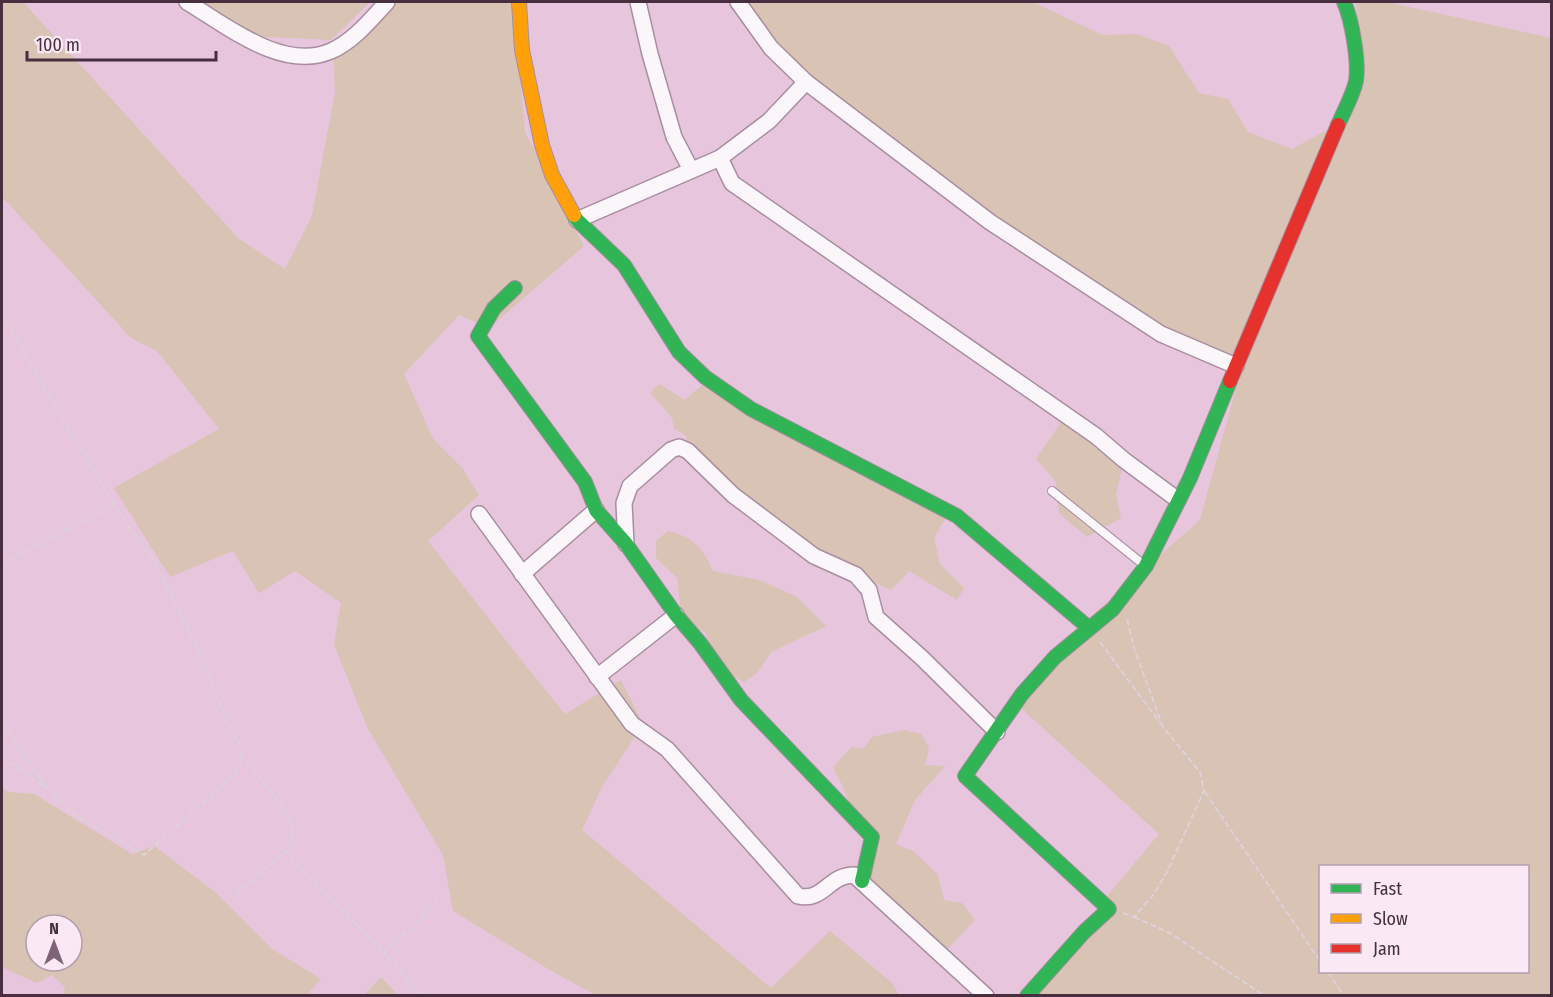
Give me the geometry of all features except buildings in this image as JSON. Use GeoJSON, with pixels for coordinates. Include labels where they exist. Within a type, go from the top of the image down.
{"type":"FeatureCollection","features":[{"type":"Feature","properties":{"kind":"street"},"geometry":{"type":"LineString","coordinates":[[187,2],[269,49],[296,57],[309,57],[333,50],[348,41],[387,2]]}},
{"type":"Feature","properties":{"kind":"street"},"geometry":{"type":"LineString","coordinates":[[519,2],[522,50],[542,145],[552,175],[577,220],[624,265],[679,352],[705,377],[751,409],[957,516],[1089,628]]}},
{"type":"Feature","properties":{"kind":"street"},"geometry":{"type":"LineString","coordinates":[[638,2],[650,54],[674,137],[692,170]]}},
{"type":"Feature","properties":{"kind":"street"},"geometry":{"type":"LineString","coordinates":[[738,2],[771,48],[806,82],[990,222],[1161,334],[1236,366]]}},
{"type":"Feature","properties":{"kind":"street"},"geometry":{"type":"LineString","coordinates":[[1027,996],[1084,932],[1109,909],[965,776],[1029,687],[1055,657],[1113,609],[1130,589],[1146,566],[1204,448],[1236,366],[1315,184],[1356,81],[1355,49],[1344,2]]}},
{"type":"Feature","properties":{"kind":"street"},"geometry":{"type":"LineString","coordinates":[[577,220],[720,158],[769,121],[806,82]]}},
{"type":"Feature","properties":{"kind":"street"},"geometry":{"type":"LineString","coordinates":[[720,158],[732,183],[1096,436],[1178,500]]}},
{"type":"Feature","properties":{"kind":"street"},"geometry":{"type":"LineString","coordinates":[[515,288],[494,308],[478,336],[585,482],[596,510],[626,544],[676,615],[700,643],[741,700],[872,837],[862,881]]}},
{"type":"Feature","properties":{"kind":"street"},"geometry":{"type":"LineString","coordinates":[[626,544],[624,503],[630,486],[671,450],[679,447],[688,451],[733,495],[814,556],[856,575],[869,590],[876,617],[922,658],[997,732]]}},
{"type":"Feature","properties":{"kind":"street"},"geometry":{"type":"LineString","coordinates":[[522,574],[596,510]]}},
{"type":"Feature","properties":{"kind":"street"},"geometry":{"type":"LineString","coordinates":[[479,514],[632,724],[667,748],[798,896],[808,898],[817,895],[845,875],[854,875],[986,996]]}},
{"type":"Feature","properties":{"kind":"street"},"geometry":{"type":"LineString","coordinates":[[597,677],[676,615]]}},
{"type":"Feature","properties":{"kind":"lane"},"geometry":{"type":"LineString","coordinates":[[1052,491],[1146,566]]}},
{"type":"Feature","properties":{"kind":"path"},"geometry":{"type":"LineString","coordinates":[[2,315],[114,505],[154,561],[201,658],[227,721],[240,744],[242,754],[240,764],[233,776],[144,855],[75,815],[62,804],[46,787],[2,723]]}},
{"type":"Feature","properties":{"kind":"path"},"geometry":{"type":"LineString","coordinates":[[2,563],[114,505]]}},
{"type":"Feature","properties":{"kind":"path"},"geometry":{"type":"LineString","coordinates":[[1130,589],[1127,621],[1135,651],[1163,727]]}},
{"type":"Feature","properties":{"kind":"path"},"geometry":{"type":"LineString","coordinates":[[1089,628],[1163,727],[1200,772],[1204,791],[1319,960]]}},
{"type":"Feature","properties":{"kind":"path"},"geometry":{"type":"LineString","coordinates":[[242,754],[281,804],[292,827],[290,856]]}},
{"type":"Feature","properties":{"kind":"path"},"geometry":{"type":"LineString","coordinates":[[2,758],[46,787]]}},
{"type":"Feature","properties":{"kind":"path"},"geometry":{"type":"LineString","coordinates":[[1134,917],[1154,894],[1167,872],[1204,791]]}},
{"type":"Feature","properties":{"kind":"path"},"geometry":{"type":"LineString","coordinates":[[236,894],[285,851],[384,953],[421,996]]}},
{"type":"Feature","properties":{"kind":"path"},"geometry":{"type":"LineString","coordinates":[[384,953],[440,899]]}},
{"type":"Feature","properties":{"kind":"path"},"geometry":{"type":"LineString","coordinates":[[1109,909],[1170,933],[1265,996]]}},
{"type":"Feature","properties":{"kind":"path"},"geometry":{"type":"LineString","coordinates":[[1329,973],[1344,996]]}},
{"type":"Feature","properties":{"kind":"shaded area"},"geometry":{"type":"Polygon","coordinates":[[[2,2],[23,2],[239,239],[285,269],[312,216],[335,92],[333,50],[377,2],[513,2],[525,132],[584,246],[489,328],[459,315],[404,374],[433,439],[463,469],[479,495],[428,541],[565,714],[621,680],[643,724],[602,787],[582,830],[771,988],[830,931],[892,983],[899,995],[596,995],[453,911],[443,855],[368,729],[334,644],[341,603],[295,571],[259,593],[233,551],[170,577],[114,488],[219,429],[157,351],[131,338],[2,198],[2,2]]]}},
{"type":"Feature","properties":{"kind":"shaded area"},"geometry":{"type":"Polygon","coordinates":[[[196,2],[370,2],[331,40],[243,36],[196,2]]]}},
{"type":"Feature","properties":{"kind":"shaded area"},"geometry":{"type":"Polygon","coordinates":[[[747,2],[1033,2],[1102,35],[1136,34],[1169,46],[1199,93],[1228,99],[1248,132],[1292,149],[1340,123],[1361,68],[1356,2],[1386,2],[1551,38],[1551,995],[1033,995],[1108,895],[1159,834],[1009,697],[1071,634],[1200,520],[1236,388],[1221,360],[1161,334],[978,209],[826,89],[758,26],[747,2]]]}},
{"type":"Feature","properties":{"kind":"shaded area"},"geometry":{"type":"Polygon","coordinates":[[[659,384],[685,400],[703,384],[949,512],[934,538],[940,564],[964,588],[957,600],[909,571],[891,590],[814,556],[688,451],[686,436],[674,428],[672,418],[650,393],[659,384]]]}},
{"type":"Feature","properties":{"kind":"shaded area"},"geometry":{"type":"Polygon","coordinates":[[[1066,415],[1124,460],[1116,495],[1121,518],[1087,537],[1059,513],[1056,482],[1036,459],[1066,415]]]}},
{"type":"Feature","properties":{"kind":"shaded area"},"geometry":{"type":"Polygon","coordinates":[[[668,531],[691,540],[701,550],[713,571],[759,580],[797,597],[826,626],[771,652],[758,672],[744,682],[719,669],[705,632],[682,622],[677,578],[656,558],[656,541],[668,531]]]}},
{"type":"Feature","properties":{"kind":"shaded area"},"geometry":{"type":"Polygon","coordinates":[[[904,730],[921,734],[929,748],[925,765],[945,766],[915,800],[896,844],[913,851],[938,875],[944,900],[962,903],[975,920],[941,956],[862,881],[872,837],[850,806],[833,767],[852,747],[863,749],[872,737],[904,730]]]}},
{"type":"Feature","properties":{"kind":"shaded area"},"geometry":{"type":"Polygon","coordinates":[[[2,788],[8,792],[34,794],[132,854],[154,846],[215,892],[272,949],[321,979],[309,992],[314,995],[63,995],[65,987],[52,975],[37,983],[2,967],[2,788]]]}},
{"type":"Feature","properties":{"kind":"shaded area"},"geometry":{"type":"Polygon","coordinates":[[[381,977],[398,995],[364,995],[381,977]]]}},
{"type":"Feature","properties":{"kind":"traffic: fast"},"geometry":{"type":"LineString","coordinates":[[1338,125],[1353,92],[1357,73],[1350,19],[1344,2]]}},
{"type":"Feature","properties":{"kind":"traffic: fast"},"geometry":{"type":"LineString","coordinates":[[574,215],[624,265],[679,352],[705,377],[751,409],[957,516],[1089,628]]}},
{"type":"Feature","properties":{"kind":"traffic: fast"},"geometry":{"type":"LineString","coordinates":[[515,288],[494,308],[478,336],[585,482],[596,510],[626,544],[676,615],[700,643],[741,700],[872,837],[862,881]]}},
{"type":"Feature","properties":{"kind":"traffic: fast"},"geometry":{"type":"LineString","coordinates":[[1027,996],[1084,932],[1109,909],[965,776],[1022,694],[1055,657],[1113,609],[1146,566],[1190,478],[1230,381]]}},
{"type":"Feature","properties":{"kind":"traffic: slow"},"geometry":{"type":"LineString","coordinates":[[519,2],[522,50],[542,145],[552,175],[574,215]]}},
{"type":"Feature","properties":{"kind":"traffic: jam"},"geometry":{"type":"LineString","coordinates":[[1230,381],[1338,125]]}}]}
